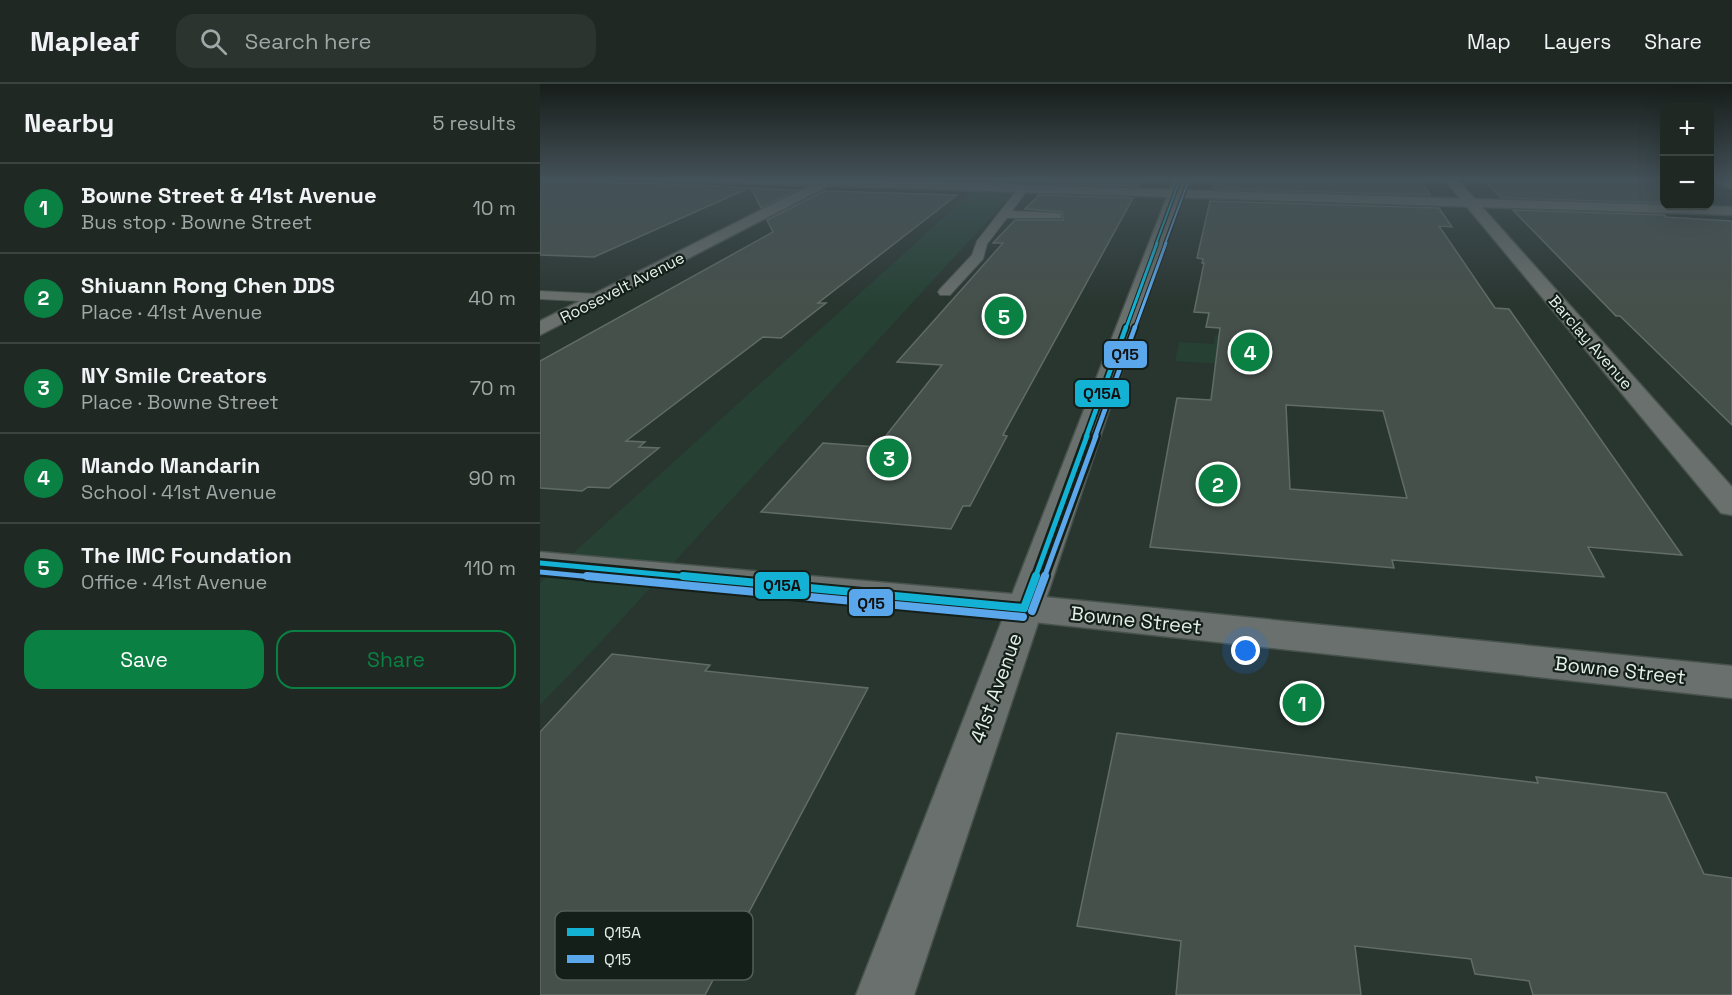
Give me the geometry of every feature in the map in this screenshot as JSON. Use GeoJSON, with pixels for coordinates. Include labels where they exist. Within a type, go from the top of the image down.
{"type":"FeatureCollection","features":[{"type":"Feature","properties":{"kind":"street","name":"Roosevelt Avenue"},"geometry":{"type":"LineString","coordinates":[[540,329],[748,222]]}},
{"type":"Feature","properties":{"kind":"street","name":"41st Avenue"},"geometry":{"type":"LineString","coordinates":[[885,995],[1164,222]]}},
{"type":"Feature","properties":{"kind":"street","name":"Barclay Avenue"},"geometry":{"type":"LineString","coordinates":[[1487,222],[1732,506]]}},
{"type":"Feature","properties":{"kind":"street","name":"Bowne Street"},"geometry":{"type":"LineString","coordinates":[[540,563],[1024,608],[1732,682]]}},
{"type":"Feature","properties":{"kind":"lane"},"geometry":{"type":"LineString","coordinates":[[945,292],[978,256],[981,244],[997,222]]}},
{"type":"Feature","properties":{"kind":"lane"},"geometry":{"type":"LineString","coordinates":[[540,295],[600,298]]}},
{"type":"Feature","properties":{"kind":"shaded area"},"geometry":{"type":"Polygon","coordinates":[[[939,222],[987,222],[597,646],[540,705],[540,583],[939,222]]]}},
{"type":"Feature","properties":{"kind":"shaded area"},"geometry":{"type":"Polygon","coordinates":[[[1215,335],[1322,341],[1326,370],[1175,361],[1179,342],[1214,344],[1215,335]]]}},
{"type":"Feature","properties":{"kind":"building"},"geometry":{"type":"Polygon","coordinates":[[[540,222],[674,222],[594,257],[540,255],[540,222]]]}},
{"type":"Feature","properties":{"kind":"building"},"geometry":{"type":"Polygon","coordinates":[[[768,222],[923,222],[818,303],[826,303],[781,338],[763,337],[626,441],[645,442],[639,447],[659,448],[609,488],[588,487],[582,491],[540,488],[540,361],[773,232],[768,222]]]}},
{"type":"Feature","properties":{"kind":"building"},"geometry":{"type":"Polygon","coordinates":[[[1014,222],[1120,222],[1003,435],[1007,436],[970,506],[963,506],[951,529],[761,512],[823,443],[877,447],[942,365],[897,362],[1003,243],[993,243],[1014,222]]]}},
{"type":"Feature","properties":{"kind":"building"},"geometry":{"type":"Polygon","coordinates":[[[1205,222],[1448,222],[1452,227],[1439,226],[1495,308],[1509,309],[1682,555],[1588,547],[1604,577],[1392,560],[1394,568],[1150,547],[1177,398],[1211,400],[1220,328],[1206,327],[1209,313],[1194,312],[1203,259],[1197,258],[1205,222]],[[1286,405],[1290,489],[1407,498],[1383,411],[1286,405]]]}},
{"type":"Feature","properties":{"kind":"building"},"geometry":{"type":"Polygon","coordinates":[[[1524,222],[1732,222],[1732,425],[1620,316],[1616,316],[1524,222]]]}},
{"type":"Feature","properties":{"kind":"building"},"geometry":{"type":"Polygon","coordinates":[[[612,654],[710,665],[705,671],[868,688],[750,911],[555,911],[555,980],[713,980],[705,995],[540,995],[540,732],[612,654]]]}},
{"type":"Feature","properties":{"kind":"building"},"geometry":{"type":"Polygon","coordinates":[[[1117,733],[1538,783],[1536,777],[1666,793],[1704,874],[1732,878],[1732,995],[1533,995],[1529,981],[1475,974],[1471,959],[1355,946],[1361,995],[1176,995],[1181,941],[1077,926],[1117,733]]]}},
{"type":"Feature","properties":{"kind":"transit line","name":"Q15A"},"geometry":{"type":"LineString","coordinates":[[1024,608],[1165,222]]}},
{"type":"Feature","properties":{"kind":"transit line","name":"Q15"},"geometry":{"type":"LineString","coordinates":[[1032,611],[1174,222]]}},
{"type":"Feature","properties":{"kind":"transit line","name":"Q15A"},"geometry":{"type":"LineString","coordinates":[[540,563],[1024,608]]}},
{"type":"Feature","properties":{"kind":"transit line","name":"Q15"},"geometry":{"type":"LineString","coordinates":[[540,572],[1023,617]]}},
{"type":"Feature","properties":{"kind":"place","name":"The IMC Foundation"},"geometry":{"type":"Point","coordinates":[1004,316]}},
{"type":"Feature","properties":{"kind":"place","name":"Mando Mandarin"},"geometry":{"type":"Point","coordinates":[1250,352]}},
{"type":"Feature","properties":{"kind":"place","name":"NY Smile Creators"},"geometry":{"type":"Point","coordinates":[889,458]}},
{"type":"Feature","properties":{"kind":"place","name":"Shiuann Rong Chen DDS"},"geometry":{"type":"Point","coordinates":[1218,484]}},
{"type":"Feature","properties":{"kind":"place","name":"Bowne Street & 41st Avenue"},"geometry":{"type":"Point","coordinates":[1302,703]}}]}
